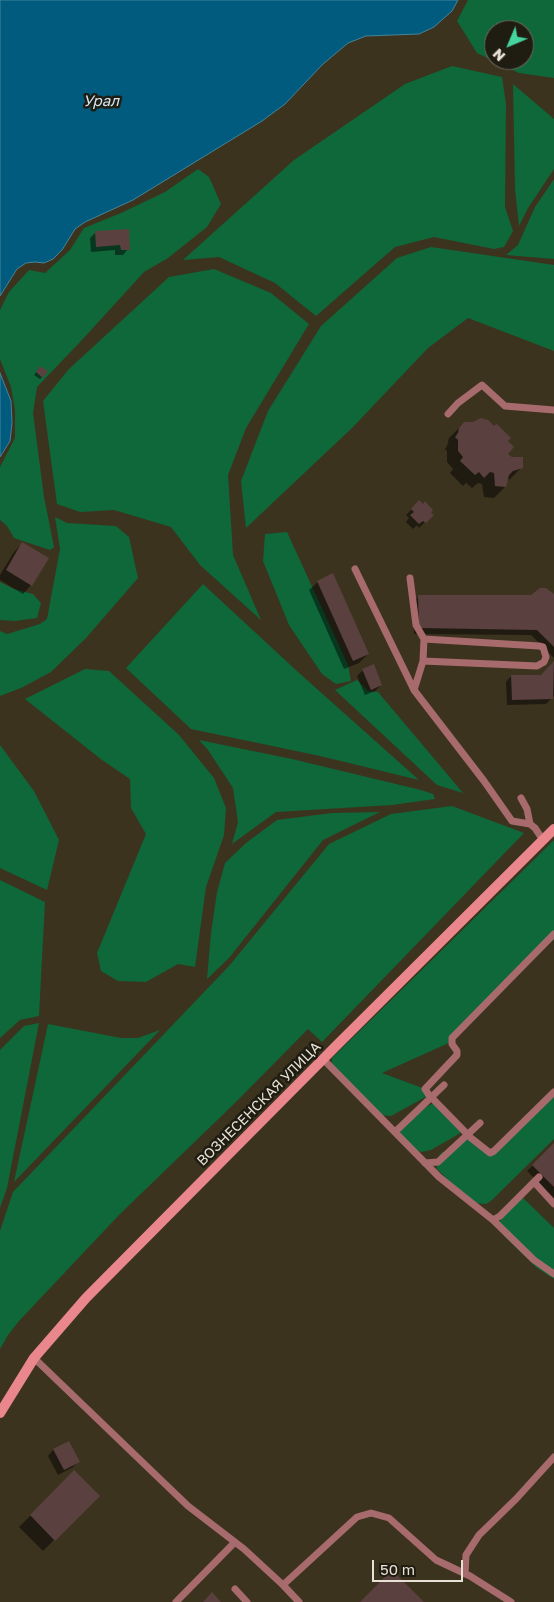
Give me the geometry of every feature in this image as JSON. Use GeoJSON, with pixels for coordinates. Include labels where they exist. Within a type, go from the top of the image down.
{"type":"FeatureCollection","features":[{"type":"Feature","properties":{"kind":"main road","name":"ВОЗНЕСЕНСКАЯ УЛИЦА"},"geometry":{"type":"LineString","coordinates":[[0,1413],[34,1358],[86,1298],[554,828]]}},
{"type":"Feature","properties":{"kind":"lane"},"geometry":{"type":"LineString","coordinates":[[448,414],[458,403],[482,385],[505,406],[554,410]]}},
{"type":"Feature","properties":{"kind":"lane"},"geometry":{"type":"LineString","coordinates":[[355,569],[414,690],[484,781],[512,821],[530,824],[543,840]]}},
{"type":"Feature","properties":{"kind":"lane"},"geometry":{"type":"LineString","coordinates":[[410,578],[416,625],[424,640],[423,661],[414,690]]}},
{"type":"Feature","properties":{"kind":"lane"},"geometry":{"type":"LineString","coordinates":[[423,661],[537,666],[544,662],[546,656],[543,647],[539,646],[424,640]]}},
{"type":"Feature","properties":{"kind":"lane"},"geometry":{"type":"LineString","coordinates":[[521,798],[527,809],[530,824]]}},
{"type":"Feature","properties":{"kind":"lane"},"geometry":{"type":"LineString","coordinates":[[554,934],[452,1038],[452,1044],[457,1051],[457,1055],[425,1087],[425,1091],[468,1135],[486,1151],[492,1152],[554,1092]]}},
{"type":"Feature","properties":{"kind":"lane"},"geometry":{"type":"LineString","coordinates":[[323,1059],[439,1178],[493,1220],[534,1260],[554,1274]]}},
{"type":"Feature","properties":{"kind":"lane"},"geometry":{"type":"LineString","coordinates":[[395,1132],[444,1085]]}},
{"type":"Feature","properties":{"kind":"lane"},"geometry":{"type":"LineString","coordinates":[[425,1163],[438,1162],[480,1123]]}},
{"type":"Feature","properties":{"kind":"lane"},"geometry":{"type":"LineString","coordinates":[[493,1220],[500,1216],[537,1180],[554,1204]]}},
{"type":"Feature","properties":{"kind":"lane"},"geometry":{"type":"LineString","coordinates":[[34,1358],[188,1506],[235,1542],[300,1602]]}},
{"type":"Feature","properties":{"kind":"lane"},"geometry":{"type":"LineString","coordinates":[[465,1574],[466,1555],[479,1535],[516,1499],[554,1457]]}},
{"type":"Feature","properties":{"kind":"lane"},"geometry":{"type":"LineString","coordinates":[[282,1585],[357,1518],[371,1513],[389,1518],[436,1560],[465,1574],[511,1602]]}},
{"type":"Feature","properties":{"kind":"lane"},"geometry":{"type":"LineString","coordinates":[[176,1602],[235,1542]]}},
{"type":"Feature","properties":{"kind":"lane"},"geometry":{"type":"LineString","coordinates":[[235,1590],[247,1602]]}},
{"type":"Feature","properties":{"kind":"green space"},"geometry":{"type":"Polygon","coordinates":[[[468,0],[554,0],[554,78],[519,73],[513,70],[534,70],[534,20],[484,20],[484,56],[477,53],[457,21],[468,0]]]}},
{"type":"Feature","properties":{"kind":"green space"},"geometry":{"type":"Polygon","coordinates":[[[452,66],[502,77],[506,104],[505,207],[513,231],[504,247],[494,249],[434,237],[395,247],[316,316],[275,283],[219,257],[183,260],[294,160],[405,84],[452,66]]]}},
{"type":"Feature","properties":{"kind":"green space"},"geometry":{"type":"Polygon","coordinates":[[[513,84],[554,119],[554,169],[528,208],[519,226],[515,189],[513,84]]]}},
{"type":"Feature","properties":{"kind":"green space"},"geometry":{"type":"Polygon","coordinates":[[[198,169],[209,177],[221,204],[207,227],[168,258],[144,272],[37,387],[33,413],[44,497],[54,547],[50,550],[14,538],[7,526],[0,520],[0,467],[15,438],[15,410],[11,387],[0,359],[0,310],[9,292],[29,270],[45,273],[70,250],[84,228],[165,192],[198,169]]]}},
{"type":"Feature","properties":{"kind":"green space"},"geometry":{"type":"Polygon","coordinates":[[[554,179],[554,259],[506,255],[518,245],[535,207],[554,179]]]}},
{"type":"Feature","properties":{"kind":"green space"},"geometry":{"type":"Polygon","coordinates":[[[431,247],[554,265],[554,351],[468,318],[428,348],[352,428],[246,528],[241,481],[268,411],[321,326],[397,258],[431,247]]]}},
{"type":"Feature","properties":{"kind":"green space"},"geometry":{"type":"Polygon","coordinates":[[[214,269],[271,293],[309,324],[246,428],[228,475],[233,555],[261,620],[200,565],[171,527],[114,510],[80,512],[57,504],[43,401],[69,369],[169,277],[214,269]]]}},
{"type":"Feature","properties":{"kind":"green space"},"geometry":{"type":"Polygon","coordinates":[[[55,517],[67,523],[116,526],[129,537],[138,578],[86,638],[51,672],[21,688],[0,696],[0,631],[7,634],[40,624],[47,619],[60,549],[55,517]]]}},
{"type":"Feature","properties":{"kind":"green space"},"geometry":{"type":"Polygon","coordinates":[[[287,532],[348,665],[351,681],[336,684],[322,674],[289,625],[263,561],[265,534],[287,532]]]}},
{"type":"Feature","properties":{"kind":"green space"},"geometry":{"type":"Polygon","coordinates":[[[0,582],[14,589],[33,594],[41,603],[37,618],[15,621],[0,620],[0,582]]]}},
{"type":"Feature","properties":{"kind":"green space"},"geometry":{"type":"Polygon","coordinates":[[[203,584],[419,780],[320,756],[191,729],[126,668],[203,584]]]}},
{"type":"Feature","properties":{"kind":"green space"},"geometry":{"type":"Polygon","coordinates":[[[85,669],[109,671],[179,735],[214,778],[226,808],[224,835],[206,887],[195,967],[178,964],[146,982],[118,981],[101,971],[97,953],[146,834],[131,808],[130,779],[102,760],[25,699],[85,669]]]}},
{"type":"Feature","properties":{"kind":"green space"},"geometry":{"type":"Polygon","coordinates":[[[357,680],[368,691],[378,692],[463,793],[437,785],[335,690],[357,680]]]}},
{"type":"Feature","properties":{"kind":"green space"},"geometry":{"type":"Polygon","coordinates":[[[199,740],[292,759],[421,790],[433,794],[435,799],[392,805],[276,812],[232,844],[238,822],[233,788],[208,750],[199,740]]]}},
{"type":"Feature","properties":{"kind":"green space"},"geometry":{"type":"Polygon","coordinates":[[[0,745],[34,791],[59,840],[47,890],[0,868],[0,745]]]}},
{"type":"Feature","properties":{"kind":"green space"},"geometry":{"type":"Polygon","coordinates":[[[452,806],[524,833],[322,1042],[308,1029],[237,1101],[119,1215],[19,1321],[0,1349],[0,1231],[13,1192],[229,966],[329,844],[391,814],[452,806]]]}},
{"type":"Feature","properties":{"kind":"green space"},"geometry":{"type":"Polygon","coordinates":[[[380,812],[323,840],[229,958],[207,979],[217,892],[225,863],[246,843],[277,820],[332,813],[380,812]]]}},
{"type":"Feature","properties":{"kind":"green space"},"geometry":{"type":"Polygon","coordinates":[[[554,840],[554,935],[451,1042],[382,1073],[425,1089],[429,1095],[391,1116],[379,1115],[335,1070],[332,1058],[554,840]]]}},
{"type":"Feature","properties":{"kind":"green space"},"geometry":{"type":"Polygon","coordinates":[[[0,880],[45,902],[39,1016],[20,1020],[0,1038],[0,880]]]}},
{"type":"Feature","properties":{"kind":"green space"},"geometry":{"type":"Polygon","coordinates":[[[39,1023],[7,1188],[0,1208],[0,1050],[24,1026],[39,1023]]]}},
{"type":"Feature","properties":{"kind":"green space"},"geometry":{"type":"Polygon","coordinates":[[[48,1024],[121,1038],[138,1038],[160,1030],[14,1182],[48,1024]]]}},
{"type":"Feature","properties":{"kind":"green space"},"geometry":{"type":"Polygon","coordinates":[[[554,1092],[554,1139],[486,1204],[472,1203],[437,1169],[436,1161],[441,1153],[471,1138],[489,1152],[554,1092]]]}},
{"type":"Feature","properties":{"kind":"green space"},"geometry":{"type":"Polygon","coordinates":[[[435,1102],[464,1131],[431,1150],[421,1152],[416,1150],[401,1135],[400,1124],[403,1120],[435,1102]]]}},
{"type":"Feature","properties":{"kind":"green space"},"geometry":{"type":"Polygon","coordinates":[[[521,1196],[554,1228],[554,1279],[537,1268],[504,1236],[500,1228],[502,1214],[521,1196]]]}},
{"type":"Feature","properties":{"kind":"water","name":"Урал"},"geometry":{"type":"Polygon","coordinates":[[[0,0],[458,0],[452,11],[434,27],[419,34],[366,36],[348,43],[323,64],[285,104],[262,121],[133,200],[85,222],[75,229],[62,250],[53,259],[44,263],[26,263],[17,269],[0,296],[0,0]]]}},
{"type":"Feature","properties":{"kind":"water"},"geometry":{"type":"Polygon","coordinates":[[[0,373],[11,401],[12,423],[10,441],[0,457],[0,373]]]}},
{"type":"Feature","properties":{"kind":"building"},"geometry":{"type":"Polygon","coordinates":[[[129,229],[130,250],[121,250],[120,245],[96,247],[95,231],[129,229]]]}},
{"type":"Feature","properties":{"kind":"building"},"geometry":{"type":"Polygon","coordinates":[[[40,366],[48,371],[43,378],[36,372],[40,366]]]}},
{"type":"Feature","properties":{"kind":"building"},"geometry":{"type":"Polygon","coordinates":[[[481,418],[488,420],[494,426],[497,424],[511,438],[508,441],[514,447],[508,454],[512,457],[523,457],[523,468],[513,471],[509,475],[506,487],[495,486],[494,473],[490,472],[484,478],[479,472],[475,475],[460,461],[463,457],[458,451],[458,440],[455,437],[459,428],[464,422],[473,422],[481,418]]]}},
{"type":"Feature","properties":{"kind":"building"},"geometry":{"type":"Polygon","coordinates":[[[419,500],[423,504],[425,501],[433,510],[431,513],[434,515],[426,523],[423,521],[419,524],[410,515],[414,512],[411,509],[419,500]]]}},
{"type":"Feature","properties":{"kind":"building"},"geometry":{"type":"Polygon","coordinates":[[[22,542],[49,558],[32,586],[6,570],[22,542]]]}},
{"type":"Feature","properties":{"kind":"building"},"geometry":{"type":"Polygon","coordinates":[[[333,573],[369,654],[353,661],[317,581],[333,573]]]}},
{"type":"Feature","properties":{"kind":"building"},"geometry":{"type":"Polygon","coordinates":[[[540,588],[546,588],[554,594],[554,647],[537,630],[419,628],[418,595],[531,595],[540,588]]]}},
{"type":"Feature","properties":{"kind":"building"},"geometry":{"type":"Polygon","coordinates":[[[554,661],[553,699],[512,700],[511,675],[541,675],[554,661]]]}},
{"type":"Feature","properties":{"kind":"building"},"geometry":{"type":"Polygon","coordinates":[[[374,664],[382,685],[371,690],[362,669],[374,664]]]}},
{"type":"Feature","properties":{"kind":"building"},"geometry":{"type":"Polygon","coordinates":[[[554,1143],[554,1187],[532,1165],[554,1143]]]}},
{"type":"Feature","properties":{"kind":"building"},"geometry":{"type":"Polygon","coordinates":[[[69,1441],[80,1462],[64,1470],[53,1449],[69,1441]]]}},
{"type":"Feature","properties":{"kind":"building"},"geometry":{"type":"Polygon","coordinates":[[[74,1470],[100,1496],[55,1541],[30,1515],[74,1470]]]}},
{"type":"Feature","properties":{"kind":"building"},"geometry":{"type":"Polygon","coordinates":[[[392,1570],[424,1602],[360,1602],[392,1570]]]}},
{"type":"Feature","properties":{"kind":"building"},"geometry":{"type":"Polygon","coordinates":[[[212,1592],[221,1602],[203,1602],[212,1592]]]}}]}
